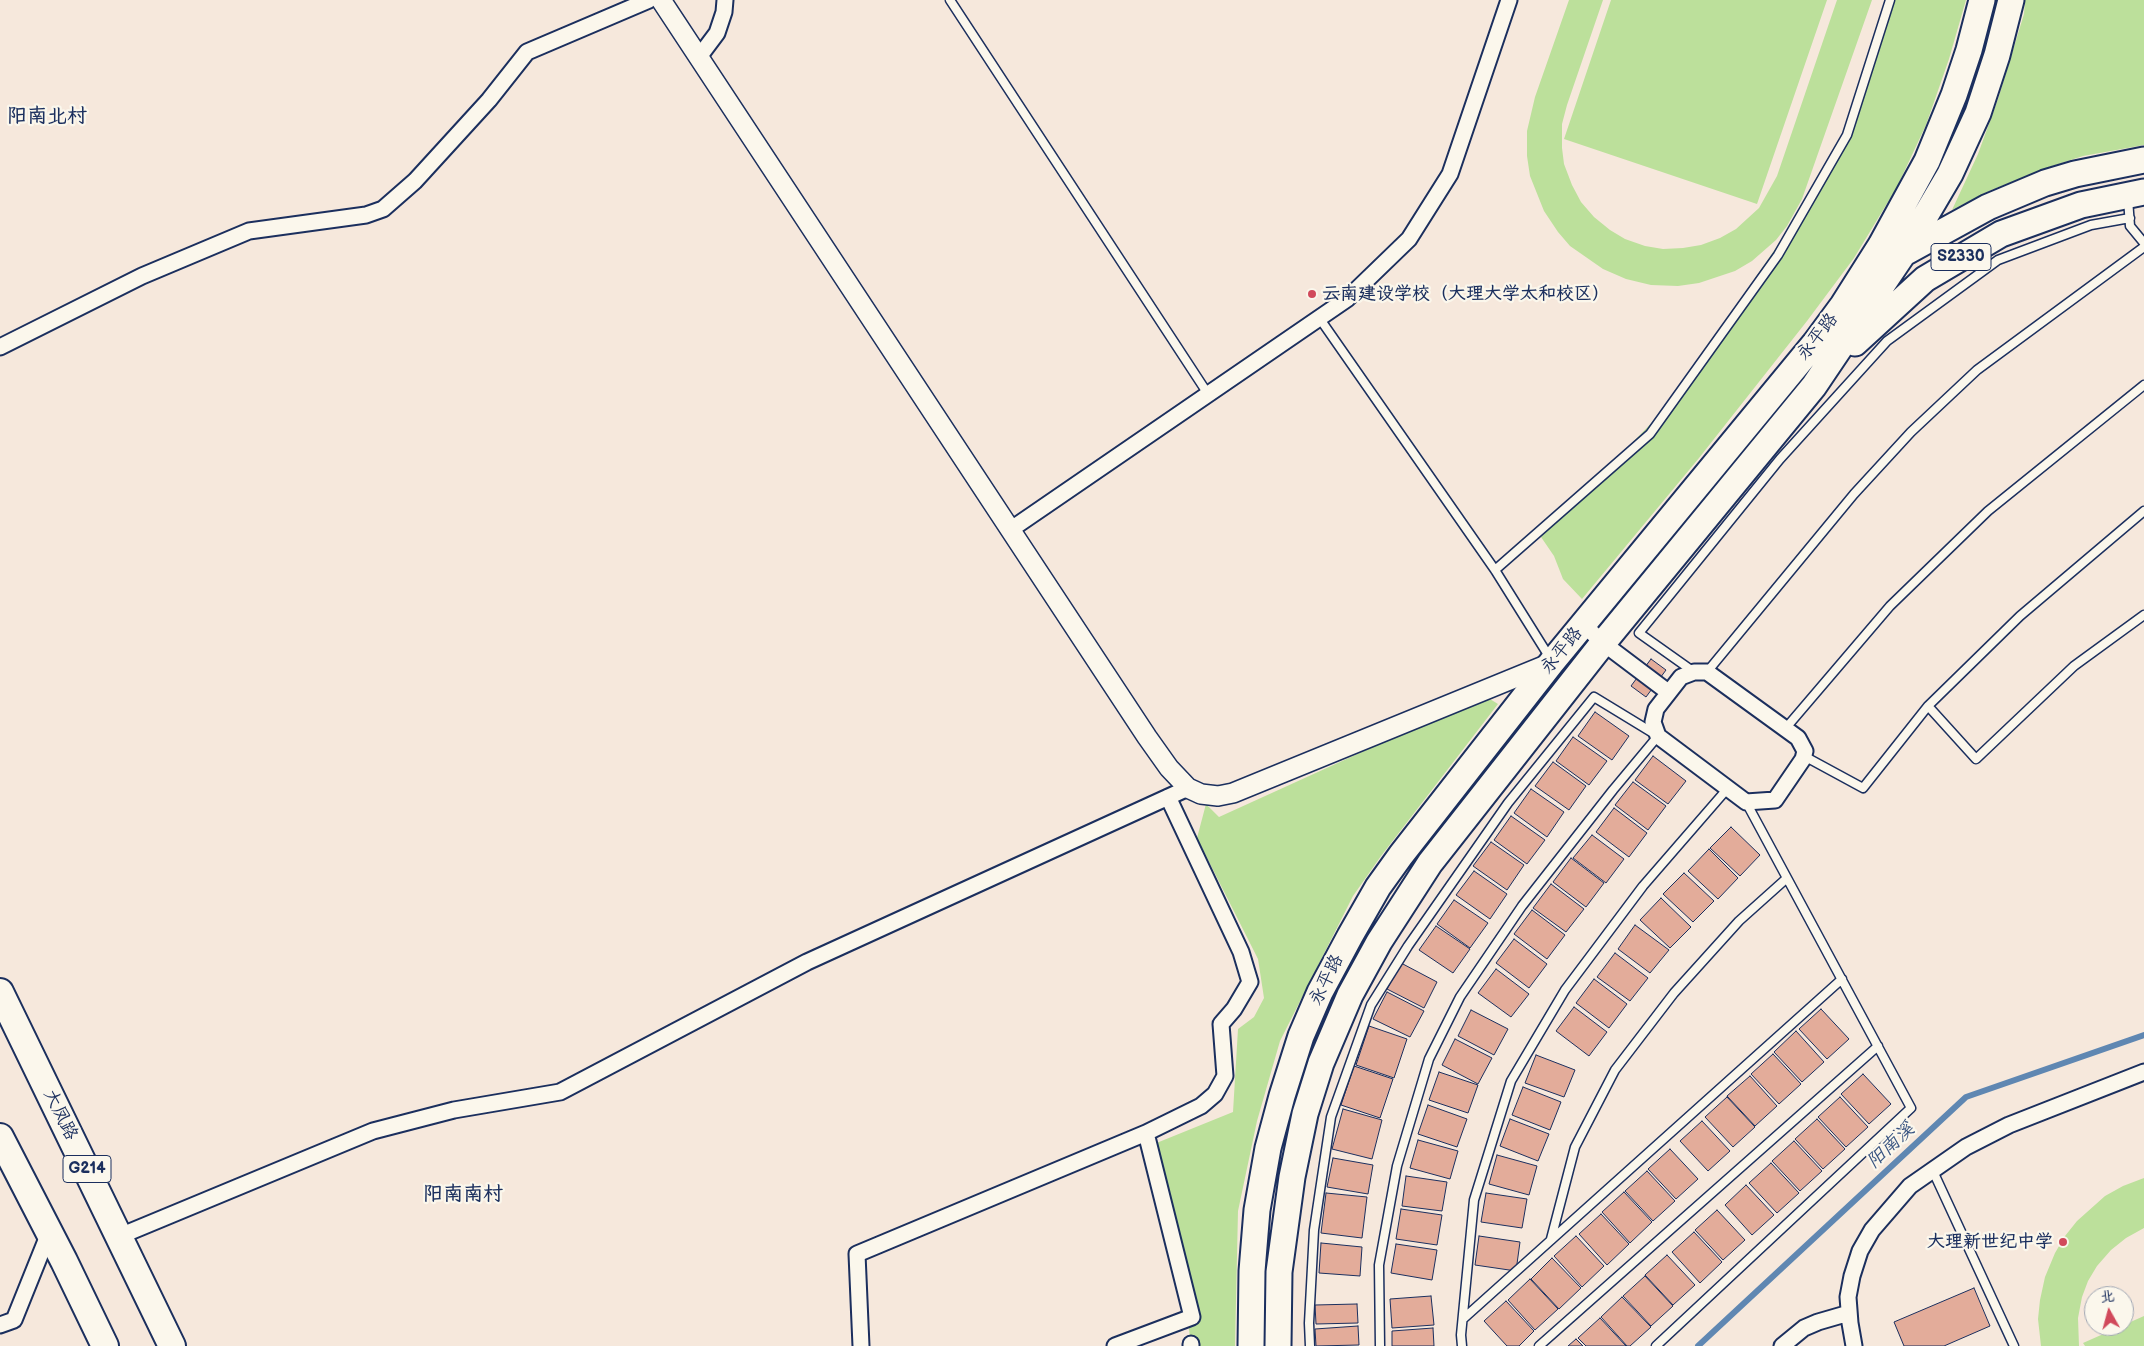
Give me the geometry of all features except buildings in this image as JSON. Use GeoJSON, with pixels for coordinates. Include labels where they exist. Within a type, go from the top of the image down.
{"type":"FeatureCollection","features":[{"type":"Feature","properties":{"kind":"highway","name":"大凤路"},"geometry":{"type":"LineString","coordinates":[[0,992],[172,1346]]}},
{"type":"Feature","properties":{"kind":"highway"},"geometry":{"type":"LineString","coordinates":[[0,1137],[64,1261],[105,1346]]}},
{"type":"Feature","properties":{"kind":"main road","name":"永平路"},"geometry":{"type":"LineString","coordinates":[[1251,1346],[1257,1210],[1268,1148],[1301,1036],[1320,992],[1378,888],[1552,662],[1815,343],[1842,306],[1881,245],[1927,161],[1954,94],[1969,50],[1982,0]]}},
{"type":"Feature","properties":{"kind":"main road","name":"永平路"},"geometry":{"type":"LineString","coordinates":[[1278,1346],[1279,1272],[1292,1176],[1305,1114],[1321,1063],[1350,995],[1379,942],[1430,863],[1603,643],[1814,386],[1903,254],[1950,174],[1978,113],[1997,55],[2011,0]]}},
{"type":"Feature","properties":{"kind":"main road","name":"S2330"},"geometry":{"type":"LineString","coordinates":[[1842,306],[1903,254],[1988,207],[2045,183],[2075,174],[2144,160]]}},
{"type":"Feature","properties":{"kind":"main road","name":"S2330"},"geometry":{"type":"LineString","coordinates":[[1814,386],[1869,328],[1925,279],[2001,234],[2081,205],[2134,202]]}},
{"type":"Feature","properties":{"kind":"street"},"geometry":{"type":"LineString","coordinates":[[0,346],[142,276],[249,231],[366,215],[383,209],[415,181],[489,100],[527,52],[649,0]]}},
{"type":"Feature","properties":{"kind":"street"},"geometry":{"type":"LineString","coordinates":[[661,0],[1147,737],[1169,768],[1188,788],[1200,794],[1218,796],[1232,792],[1552,662]]}},
{"type":"Feature","properties":{"kind":"street"},"geometry":{"type":"LineString","coordinates":[[699,57],[717,33],[724,12],[725,0]]}},
{"type":"Feature","properties":{"kind":"street"},"geometry":{"type":"LineString","coordinates":[[1010,530],[1347,299],[1409,239],[1450,174],[1509,0]]}},
{"type":"Feature","properties":{"kind":"street"},"geometry":{"type":"LineString","coordinates":[[1583,624],[1603,643],[1668,692]]}},
{"type":"Feature","properties":{"kind":"street"},"geometry":{"type":"LineString","coordinates":[[1701,672],[1798,738],[1805,750],[1804,756],[1775,800],[1746,802],[1658,736],[1654,722],[1656,709],[1681,677],[1701,672]]}},
{"type":"Feature","properties":{"kind":"street"},"geometry":{"type":"LineString","coordinates":[[120,1236],[373,1131],[454,1110],[560,1092],[807,962],[1188,788]]}},
{"type":"Feature","properties":{"kind":"street"},"geometry":{"type":"LineString","coordinates":[[860,1346],[857,1254],[1146,1133],[1201,1106],[1216,1094],[1225,1076],[1221,1024],[1234,1009],[1250,982],[1241,952],[1168,797]]}},
{"type":"Feature","properties":{"kind":"street"},"geometry":{"type":"LineString","coordinates":[[1854,1346],[1848,1297],[1860,1251],[1872,1230],[1895,1201],[1910,1186],[1966,1147],[2009,1125],[2144,1072]]}},
{"type":"Feature","properties":{"kind":"street"},"geometry":{"type":"LineString","coordinates":[[1116,1346],[1192,1316],[1146,1133]]}},
{"type":"Feature","properties":{"kind":"street"},"geometry":{"type":"LineString","coordinates":[[0,1325],[14,1320],[49,1233]]}},
{"type":"Feature","properties":{"kind":"street"},"geometry":{"type":"LineString","coordinates":[[1782,1346],[1804,1328],[1849,1313]]}},
{"type":"Feature","properties":{"kind":"lane"},"geometry":{"type":"LineString","coordinates":[[950,0],[1208,394]]}},
{"type":"Feature","properties":{"kind":"lane"},"geometry":{"type":"LineString","coordinates":[[1495,570],[1650,434],[1778,255],[1847,136],[1890,0]]}},
{"type":"Feature","properties":{"kind":"lane"},"geometry":{"type":"LineString","coordinates":[[2134,202],[2130,226],[2144,243]]}},
{"type":"Feature","properties":{"kind":"lane"},"geometry":{"type":"LineString","coordinates":[[2134,202],[2091,225],[1998,260],[1887,341],[1780,459],[1639,633],[1701,672],[1854,494],[1911,432],[1977,370],[2144,247]]}},
{"type":"Feature","properties":{"kind":"lane"},"geometry":{"type":"LineString","coordinates":[[1320,318],[1495,570],[1552,662]]}},
{"type":"Feature","properties":{"kind":"lane"},"geometry":{"type":"LineString","coordinates":[[1785,729],[1890,606],[1981,518],[2144,385]]}},
{"type":"Feature","properties":{"kind":"lane"},"geometry":{"type":"LineString","coordinates":[[1804,756],[1863,788],[1928,706],[2020,616],[2144,511]]}},
{"type":"Feature","properties":{"kind":"lane"},"geometry":{"type":"LineString","coordinates":[[1928,706],[1976,759],[2074,666],[2144,614]]}},
{"type":"Feature","properties":{"kind":"lane"},"geometry":{"type":"LineString","coordinates":[[1310,1346],[1309,1323],[1314,1230],[1331,1117],[1371,1005],[1408,946],[1508,803],[1594,697],[1658,736],[1522,906],[1460,997],[1429,1059],[1396,1166],[1379,1265],[1380,1346]]}},
{"type":"Feature","properties":{"kind":"lane"},"geometry":{"type":"LineString","coordinates":[[1462,1346],[1474,1200],[1511,1081],[1565,990],[1643,886],[1728,788]]}},
{"type":"Feature","properties":{"kind":"lane"},"geometry":{"type":"LineString","coordinates":[[1656,1346],[1911,1108],[1746,802]]}},
{"type":"Feature","properties":{"kind":"lane"},"geometry":{"type":"LineString","coordinates":[[1551,1240],[1575,1147],[1615,1070],[1674,993],[1739,921],[1787,878]]}},
{"type":"Feature","properties":{"kind":"lane"},"geometry":{"type":"LineString","coordinates":[[1463,1319],[1842,979]]}},
{"type":"Feature","properties":{"kind":"lane"},"geometry":{"type":"LineString","coordinates":[[1539,1346],[1878,1046]]}},
{"type":"Feature","properties":{"kind":"lane"},"geometry":{"type":"LineString","coordinates":[[1932,1169],[2014,1346]]}},
{"type":"Feature","properties":{"kind":"green space"},"geometry":{"type":"Polygon","coordinates":[[[1569,0],[1603,0],[1562,124],[1564,164],[1581,202],[1594,217],[1625,239],[1645,246],[1663,249],[1701,245],[1720,238],[1736,229],[1759,208],[1777,176],[1837,0],[1872,0],[1802,199],[1787,226],[1776,240],[1752,261],[1735,271],[1699,283],[1678,286],[1651,285],[1626,279],[1603,269],[1570,246],[1558,232],[1544,211],[1530,176],[1527,156],[1527,131],[1535,97],[1569,0]]]}},
{"type":"Feature","properties":{"kind":"green space"},"geometry":{"type":"Polygon","coordinates":[[[1611,0],[1827,0],[1757,204],[1564,139],[1611,0]]]}},
{"type":"Feature","properties":{"kind":"green space"},"geometry":{"type":"Polygon","coordinates":[[[1890,0],[1966,0],[1949,59],[1926,125],[1897,187],[1854,258],[1807,321],[1699,458],[1582,599],[1563,579],[1554,556],[1541,537],[1664,410],[1780,242],[1859,108],[1890,0]]]}},
{"type":"Feature","properties":{"kind":"green space"},"geometry":{"type":"Polygon","coordinates":[[[2025,0],[2144,0],[2144,145],[2083,156],[2049,167],[1989,191],[1952,210],[1978,154],[1998,99],[2024,14],[2025,0]]]}},
{"type":"Feature","properties":{"kind":"green space"},"geometry":{"type":"Polygon","coordinates":[[[1485,696],[1498,704],[1381,856],[1353,896],[1280,1041],[1257,1121],[1238,1211],[1235,1346],[1191,1346],[1188,1321],[1154,1144],[1233,1112],[1238,1029],[1254,1017],[1264,998],[1258,959],[1197,838],[1206,804],[1219,817],[1485,696]]]}},
{"type":"Feature","properties":{"kind":"green space"},"geometry":{"type":"Polygon","coordinates":[[[2144,1178],[2144,1228],[2126,1238],[2111,1250],[2097,1266],[2086,1286],[2084,1286],[2078,1318],[2079,1346],[2041,1346],[2038,1319],[2040,1300],[2045,1277],[2055,1253],[2077,1221],[2105,1196],[2123,1186],[2144,1178]]]}},
{"type":"Feature","properties":{"kind":"green space"},"geometry":{"type":"Polygon","coordinates":[[[2144,1316],[2144,1346],[2085,1346],[2083,1343],[2099,1336],[2134,1336],[2134,1320],[2144,1316]]]}},
{"type":"Feature","properties":{"kind":"waterway","name":"阳南溪"},"geometry":{"type":"LineString","coordinates":[[1698,1346],[1966,1097],[2144,1035]]}},
{"type":"Feature","properties":{"kind":"place","name":"云南建设学校（大理大学太和校区）"},"geometry":{"type":"Point","coordinates":[1312,294]}},
{"type":"Feature","properties":{"kind":"place","name":"大理新世纪中学"},"geometry":{"type":"Point","coordinates":[2063,1242]}},
{"type":"Feature","properties":{"kind":"district","name":"阳南北村"},"geometry":{"type":"Point","coordinates":[47,117]}},
{"type":"Feature","properties":{"kind":"district","name":"阳南南村"},"geometry":{"type":"Point","coordinates":[463,1195]}}]}
